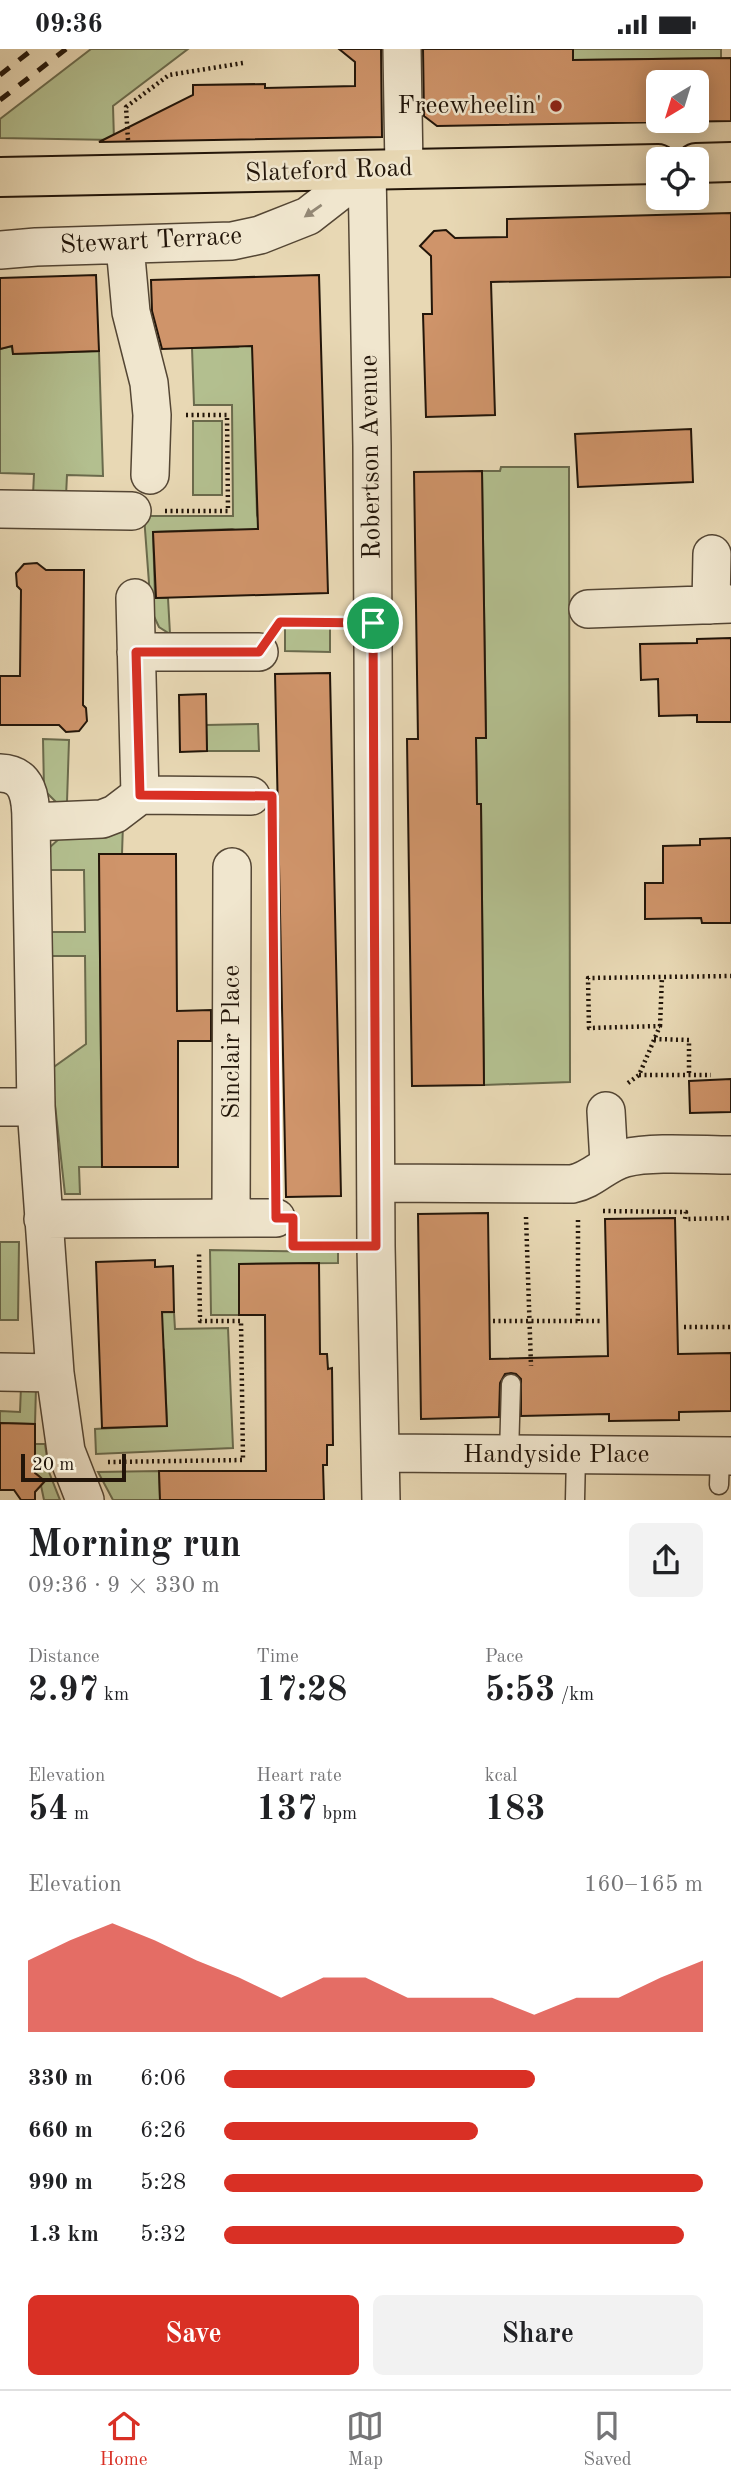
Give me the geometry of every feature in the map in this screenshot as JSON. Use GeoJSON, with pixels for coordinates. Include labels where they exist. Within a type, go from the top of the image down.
{"type":"FeatureCollection","features":[{"type":"Feature","properties":{"kind":"main road"},"geometry":{"type":"LineString","coordinates":[[709,163],[731,162]]}},
{"type":"Feature","properties":{"kind":"main road","name":"Slateford Road"},"geometry":{"type":"LineString","coordinates":[[0,177],[646,164]]}},
{"type":"Feature","properties":{"kind":"street","name":"Robertson Avenue"},"geometry":{"type":"LineString","coordinates":[[381,1500],[376,1246],[373,623],[386,169],[402,49]]}},
{"type":"Feature","properties":{"kind":"street","name":"Stewart Terrace"},"geometry":{"type":"LineString","coordinates":[[0,250],[232,241],[260,235],[308,216],[386,169]]}},
{"type":"Feature","properties":{"kind":"street"},"geometry":{"type":"LineString","coordinates":[[125,246],[131,313],[148,378],[152,415],[150,475]]}},
{"type":"Feature","properties":{"kind":"street"},"geometry":{"type":"LineString","coordinates":[[0,509],[132,511]]}},
{"type":"Feature","properties":{"kind":"street"},"geometry":{"type":"LineString","coordinates":[[588,609],[721,605],[712,554]]}},
{"type":"Feature","properties":{"kind":"street"},"geometry":{"type":"LineString","coordinates":[[135,598],[140,795]]}},
{"type":"Feature","properties":{"kind":"street"},"geometry":{"type":"LineString","coordinates":[[136,652],[259,652]]}},
{"type":"Feature","properties":{"kind":"street"},"geometry":{"type":"LineString","coordinates":[[0,773],[13,776],[26,785],[31,801],[36,1107],[55,1373],[69,1462],[86,1500]]}},
{"type":"Feature","properties":{"kind":"street"},"geometry":{"type":"LineString","coordinates":[[31,822],[103,819],[122,810],[140,795],[251,796]]}},
{"type":"Feature","properties":{"kind":"street","name":"Sinclair Place"},"geometry":{"type":"LineString","coordinates":[[215,1217],[232,867]]}},
{"type":"Feature","properties":{"kind":"street"},"geometry":{"type":"LineString","coordinates":[[0,1107],[36,1107]]}},
{"type":"Feature","properties":{"kind":"street"},"geometry":{"type":"LineString","coordinates":[[606,1111],[610,1163]]}},
{"type":"Feature","properties":{"kind":"street"},"geometry":{"type":"LineString","coordinates":[[377,1183],[572,1184],[592,1177],[610,1163],[636,1156],[731,1155]]}},
{"type":"Feature","properties":{"kind":"street"},"geometry":{"type":"LineString","coordinates":[[43,1219],[276,1218]]}},
{"type":"Feature","properties":{"kind":"street"},"geometry":{"type":"LineString","coordinates":[[0,1372],[55,1373]]}},
{"type":"Feature","properties":{"kind":"street","name":"Handyside Place"},"geometry":{"type":"LineString","coordinates":[[382,1453],[576,1455],[723,1466]]}},
{"type":"Feature","properties":{"kind":"lane"},"geometry":{"type":"LineString","coordinates":[[509,1455],[511,1384]]}},
{"type":"Feature","properties":{"kind":"lane"},"geometry":{"type":"LineString","coordinates":[[575,1500],[576,1455]]}},
{"type":"Feature","properties":{"kind":"path"},"geometry":{"type":"LineString","coordinates":[[129,175],[126,107],[169,75],[243,63]]}},
{"type":"Feature","properties":{"kind":"path"},"geometry":{"type":"LineString","coordinates":[[152,415],[227,415],[228,511],[192,511]]}},
{"type":"Feature","properties":{"kind":"path"},"geometry":{"type":"LineString","coordinates":[[259,652],[280,622],[373,623]]}},
{"type":"Feature","properties":{"kind":"path"},"geometry":{"type":"LineString","coordinates":[[251,796],[272,796],[276,1218],[293,1218],[293,1246],[376,1246]]}},
{"type":"Feature","properties":{"kind":"path"},"geometry":{"type":"LineString","coordinates":[[660,1026],[589,1028],[588,978],[731,976]]}},
{"type":"Feature","properties":{"kind":"path"},"geometry":{"type":"LineString","coordinates":[[639,1075],[660,1026],[662,977]]}},
{"type":"Feature","properties":{"kind":"path"},"geometry":{"type":"LineString","coordinates":[[654,1039],[690,1040],[689,1075]]}},
{"type":"Feature","properties":{"kind":"path"},"geometry":{"type":"LineString","coordinates":[[606,1111],[605,1092],[639,1075],[710,1075]]}},
{"type":"Feature","properties":{"kind":"path"},"geometry":{"type":"LineString","coordinates":[[526,1211],[531,1368]]}},
{"type":"Feature","properties":{"kind":"path"},"geometry":{"type":"LineString","coordinates":[[578,1211],[578,1321]]}},
{"type":"Feature","properties":{"kind":"path"},"geometry":{"type":"LineString","coordinates":[[592,1211],[686,1212],[685,1219],[731,1218]]}},
{"type":"Feature","properties":{"kind":"path"},"geometry":{"type":"LineString","coordinates":[[69,1462],[243,1460],[241,1321],[200,1321],[215,1217]]}},
{"type":"Feature","properties":{"kind":"path"},"geometry":{"type":"LineString","coordinates":[[493,1321],[601,1321]]}},
{"type":"Feature","properties":{"kind":"path"},"geometry":{"type":"LineString","coordinates":[[684,1327],[731,1327]]}},
{"type":"Feature","properties":{"kind":"green space"},"geometry":{"type":"Polygon","coordinates":[[[91,49],[188,49],[113,106],[114,140],[0,138],[0,119],[91,49]]]}},
{"type":"Feature","properties":{"kind":"green space"},"geometry":{"type":"Polygon","coordinates":[[[573,49],[721,49],[721,58],[573,60],[573,49]]]}},
{"type":"Feature","properties":{"kind":"green space"},"geometry":{"type":"Polygon","coordinates":[[[265,327],[253,359],[257,515],[265,539],[232,529],[153,532],[155,598],[168,598],[170,634],[159,627],[151,610],[144,516],[233,516],[232,405],[194,405],[192,348],[238,347],[265,327]]]}},
{"type":"Feature","properties":{"kind":"green space"},"geometry":{"type":"Polygon","coordinates":[[[12,346],[13,354],[99,351],[103,476],[67,475],[66,496],[33,495],[34,474],[0,473],[0,349],[12,346]]]}},
{"type":"Feature","properties":{"kind":"green space"},"geometry":{"type":"Polygon","coordinates":[[[193,421],[222,421],[222,495],[193,495],[193,421]]]}},
{"type":"Feature","properties":{"kind":"green space"},"geometry":{"type":"Polygon","coordinates":[[[501,467],[569,467],[570,1082],[484,1085],[481,805],[477,804],[476,738],[486,738],[482,471],[500,471],[501,467]]]}},
{"type":"Feature","properties":{"kind":"green space"},"geometry":{"type":"Polygon","coordinates":[[[285,626],[330,627],[330,652],[285,651],[285,626]]]}},
{"type":"Feature","properties":{"kind":"green space"},"geometry":{"type":"Polygon","coordinates":[[[258,724],[259,751],[207,751],[206,725],[258,724]]]}},
{"type":"Feature","properties":{"kind":"green space"},"geometry":{"type":"Polygon","coordinates":[[[43,739],[69,740],[67,802],[56,802],[44,790],[43,739]]]}},
{"type":"Feature","properties":{"kind":"green space"},"geometry":{"type":"Polygon","coordinates":[[[123,824],[122,854],[99,855],[102,1167],[79,1167],[80,1194],[65,1194],[51,1069],[86,1044],[85,956],[47,956],[46,932],[85,932],[84,870],[45,870],[49,848],[60,838],[123,824]]]}},
{"type":"Feature","properties":{"kind":"green space"},"geometry":{"type":"Polygon","coordinates":[[[0,1242],[19,1242],[18,1320],[0,1320],[0,1242]]]}},
{"type":"Feature","properties":{"kind":"green space"},"geometry":{"type":"Polygon","coordinates":[[[210,1250],[338,1252],[338,1263],[239,1264],[239,1315],[211,1315],[210,1250]]]}},
{"type":"Feature","properties":{"kind":"green space"},"geometry":{"type":"Polygon","coordinates":[[[174,1312],[175,1329],[228,1328],[233,1448],[96,1454],[95,1429],[167,1425],[164,1350],[143,1313],[174,1312]]]}},
{"type":"Feature","properties":{"kind":"green space"},"geometry":{"type":"Polygon","coordinates":[[[21,1386],[36,1387],[35,1424],[0,1423],[0,1411],[20,1412],[21,1386]]]}},
{"type":"Feature","properties":{"kind":"green space"},"geometry":{"type":"Polygon","coordinates":[[[35,1444],[45,1444],[49,1472],[60,1500],[44,1500],[39,1476],[35,1473],[35,1444]]]}},
{"type":"Feature","properties":{"kind":"green space"},"geometry":{"type":"Polygon","coordinates":[[[159,1471],[160,1500],[113,1500],[98,1472],[159,1471]]]}},
{"type":"Feature","properties":{"kind":"building"},"geometry":{"type":"Polygon","coordinates":[[[339,49],[381,49],[382,137],[99,142],[193,95],[193,85],[265,84],[265,88],[355,86],[355,62],[339,49]]]}},
{"type":"Feature","properties":{"kind":"building"},"geometry":{"type":"Polygon","coordinates":[[[423,49],[573,49],[573,60],[731,58],[731,121],[709,121],[709,70],[646,70],[646,122],[437,126],[424,116],[423,49]]]}},
{"type":"Feature","properties":{"kind":"building"},"geometry":{"type":"Polygon","coordinates":[[[731,213],[731,277],[491,282],[495,415],[426,417],[423,314],[432,314],[431,256],[420,246],[434,231],[446,230],[455,238],[507,237],[507,219],[731,213]]]}},
{"type":"Feature","properties":{"kind":"building"},"geometry":{"type":"Polygon","coordinates":[[[96,275],[99,351],[13,354],[12,346],[0,349],[0,278],[96,275]]]}},
{"type":"Feature","properties":{"kind":"building"},"geometry":{"type":"Polygon","coordinates":[[[319,275],[328,593],[156,598],[153,532],[258,529],[252,346],[162,349],[152,311],[151,280],[319,275]]]}},
{"type":"Feature","properties":{"kind":"building"},"geometry":{"type":"Polygon","coordinates":[[[691,429],[693,482],[578,487],[575,434],[691,429]]]}},
{"type":"Feature","properties":{"kind":"building"},"geometry":{"type":"Polygon","coordinates":[[[482,471],[486,738],[476,738],[477,804],[481,804],[484,1085],[412,1086],[407,739],[418,739],[414,472],[482,471]]]}},
{"type":"Feature","properties":{"kind":"building"},"geometry":{"type":"Polygon","coordinates":[[[37,563],[46,570],[84,570],[83,705],[86,708],[87,721],[79,731],[66,732],[59,725],[0,725],[0,676],[20,676],[21,590],[17,586],[16,573],[24,564],[37,563]]]}},
{"type":"Feature","properties":{"kind":"building"},"geometry":{"type":"Polygon","coordinates":[[[731,638],[731,722],[697,722],[697,715],[659,716],[658,679],[641,680],[640,644],[697,643],[697,639],[731,638]]]}},
{"type":"Feature","properties":{"kind":"building"},"geometry":{"type":"Polygon","coordinates":[[[330,673],[341,1196],[286,1197],[275,674],[330,673]]]}},
{"type":"Feature","properties":{"kind":"building"},"geometry":{"type":"Polygon","coordinates":[[[206,694],[207,751],[180,752],[179,695],[206,694]]]}},
{"type":"Feature","properties":{"kind":"building"},"geometry":{"type":"Polygon","coordinates":[[[731,838],[731,923],[702,923],[701,918],[645,919],[645,883],[663,883],[663,846],[700,845],[700,839],[731,838]]]}},
{"type":"Feature","properties":{"kind":"building"},"geometry":{"type":"Polygon","coordinates":[[[99,854],[176,854],[177,1011],[211,1010],[211,1041],[178,1041],[178,1167],[102,1167],[99,854]]]}},
{"type":"Feature","properties":{"kind":"building"},"geometry":{"type":"Polygon","coordinates":[[[731,1079],[731,1112],[690,1113],[689,1081],[731,1079]]]}},
{"type":"Feature","properties":{"kind":"building"},"geometry":{"type":"Polygon","coordinates":[[[488,1213],[490,1359],[608,1356],[605,1219],[675,1218],[678,1354],[731,1353],[731,1411],[679,1412],[679,1420],[609,1421],[609,1414],[521,1416],[521,1379],[511,1373],[505,1374],[500,1383],[499,1417],[421,1419],[418,1214],[488,1213]]]}},
{"type":"Feature","properties":{"kind":"building"},"geometry":{"type":"Polygon","coordinates":[[[155,1260],[155,1267],[173,1266],[174,1312],[162,1312],[167,1426],[102,1428],[96,1262],[155,1260]]]}},
{"type":"Feature","properties":{"kind":"building"},"geometry":{"type":"Polygon","coordinates":[[[319,1263],[320,1354],[327,1354],[328,1369],[332,1368],[333,1445],[327,1445],[327,1465],[323,1465],[324,1500],[160,1500],[159,1471],[266,1471],[265,1315],[239,1315],[239,1264],[319,1263]]]}},
{"type":"Feature","properties":{"kind":"building"},"geometry":{"type":"Polygon","coordinates":[[[0,1423],[35,1424],[35,1473],[45,1481],[35,1492],[35,1500],[21,1500],[14,1490],[0,1490],[0,1423]]]}},
{"type":"Feature","properties":{"kind":"railway"},"geometry":{"type":"LineString","coordinates":[[0,75],[33,49]]}},
{"type":"Feature","properties":{"kind":"railway"},"geometry":{"type":"LineString","coordinates":[[0,100],[66,49]]}},
{"type":"Feature","properties":{"kind":"place","name":"Freewheelin'"},"geometry":{"type":"Point","coordinates":[556,106]}},
{"type":"Feature","properties":{"kind":"route"},"geometry":{"type":"LineString","coordinates":[[280,622],[373,623],[376,1246],[293,1246],[293,1218],[276,1218],[272,796],[140,795],[136,652],[259,652],[280,622]]}}]}
